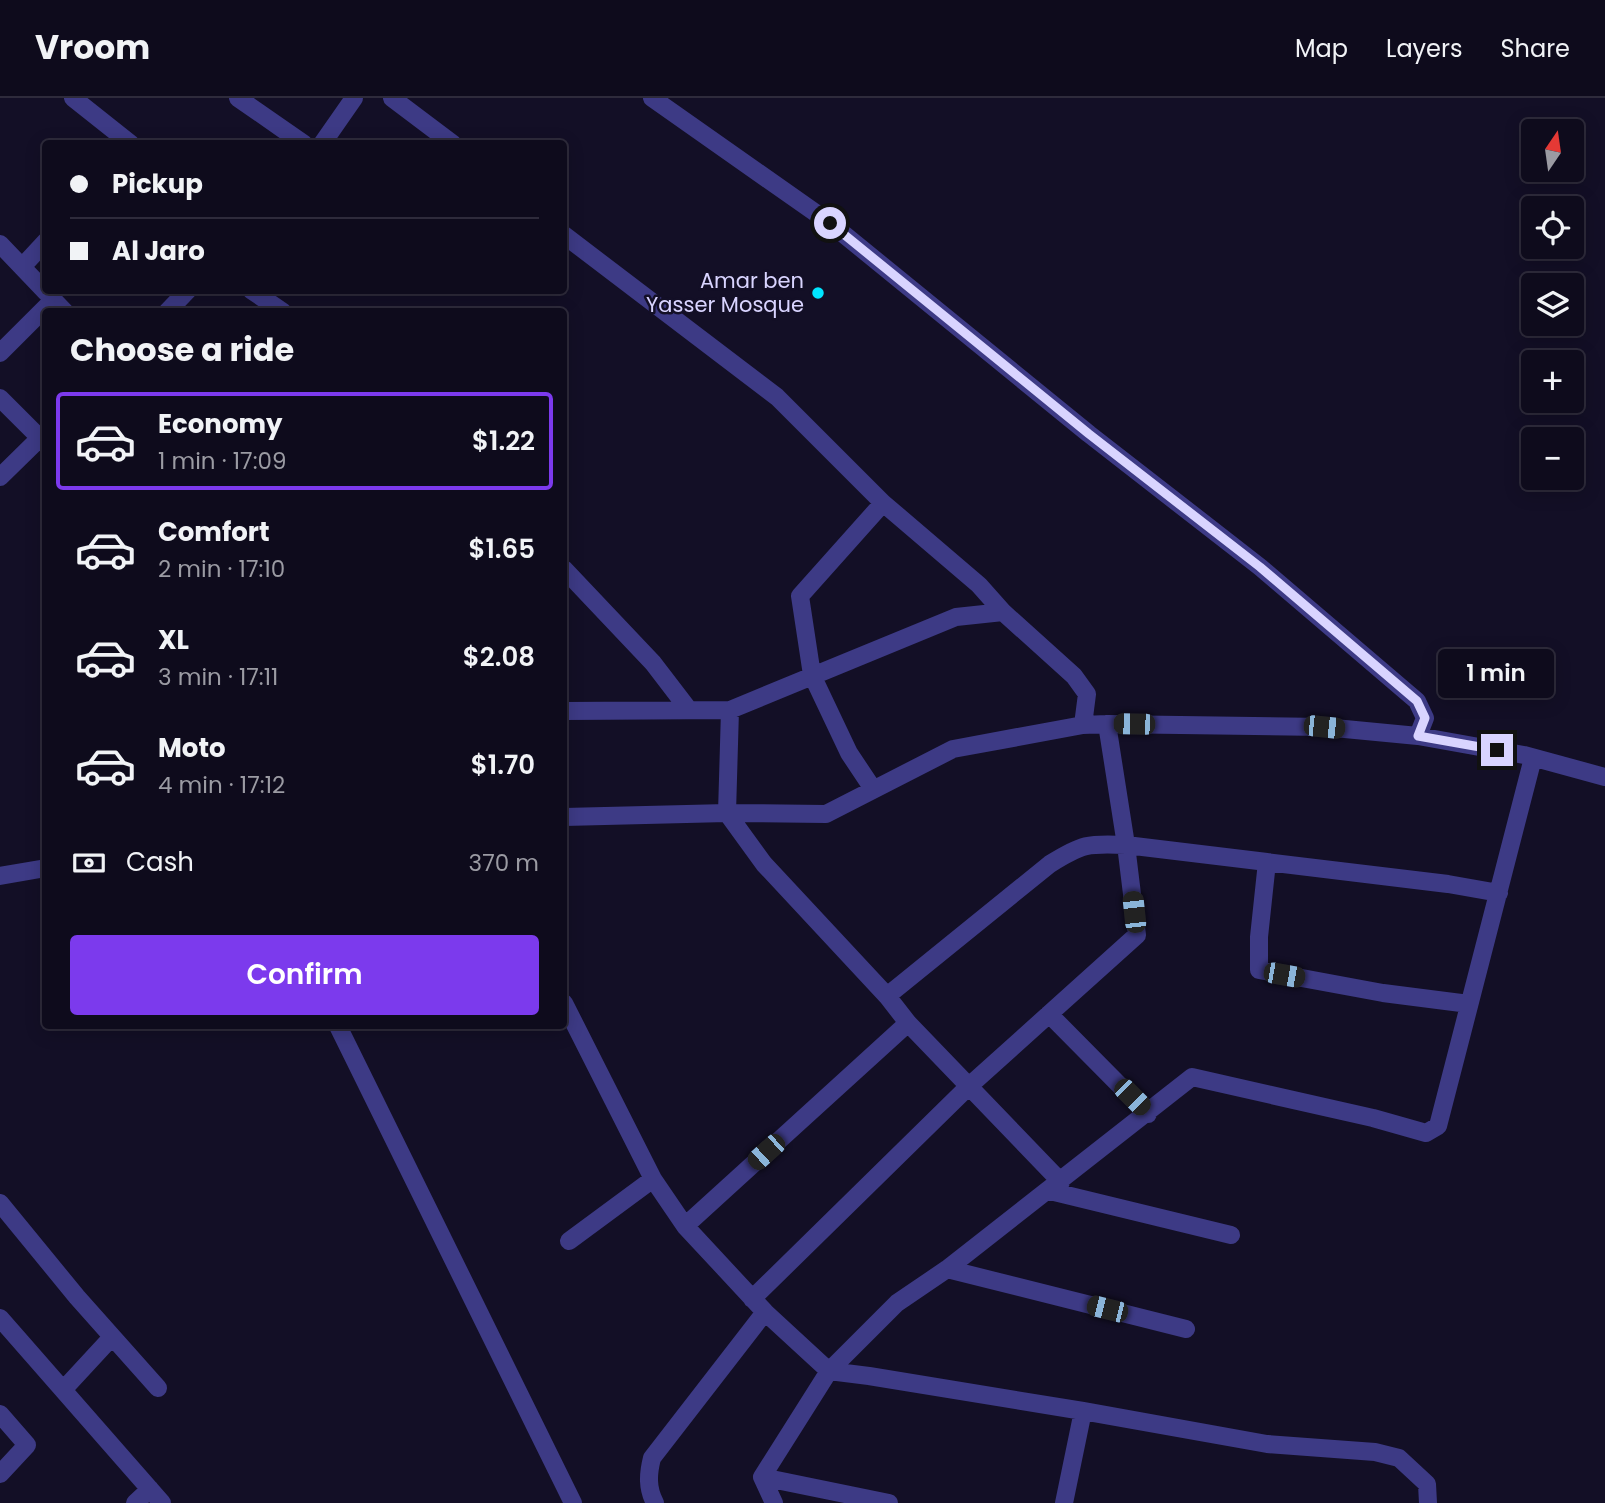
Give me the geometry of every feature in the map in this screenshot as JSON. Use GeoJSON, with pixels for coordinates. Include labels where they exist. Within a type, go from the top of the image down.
{"type":"FeatureCollection","features":[{"type":"Feature","properties":{"kind":"street"},"geometry":{"type":"LineString","coordinates":[[73,98],[126,140]]}},
{"type":"Feature","properties":{"kind":"street"},"geometry":{"type":"LineString","coordinates":[[238,98],[298,140]]}},
{"type":"Feature","properties":{"kind":"street"},"geometry":{"type":"LineString","coordinates":[[325,140],[354,98]]}},
{"type":"Feature","properties":{"kind":"street"},"geometry":{"type":"LineString","coordinates":[[392,98],[448,140]]}},
{"type":"Feature","properties":{"kind":"street"},"geometry":{"type":"LineString","coordinates":[[652,98],[830,223],[1089,434],[1260,567],[1417,701],[1425,718],[1418,736]]}},
{"type":"Feature","properties":{"kind":"street"},"geometry":{"type":"LineString","coordinates":[[567,237],[777,397],[883,503],[979,585],[1003,612],[1074,676],[1087,694],[1083,725]]}},
{"type":"Feature","properties":{"kind":"street"},"geometry":{"type":"LineString","coordinates":[[0,244],[42,288]]}},
{"type":"Feature","properties":{"kind":"street"},"geometry":{"type":"LineString","coordinates":[[22,267],[42,246]]}},
{"type":"Feature","properties":{"kind":"street"},"geometry":{"type":"LineString","coordinates":[[171,308],[184,294]]}},
{"type":"Feature","properties":{"kind":"street"},"geometry":{"type":"LineString","coordinates":[[257,294],[277,308]]}},
{"type":"Feature","properties":{"kind":"street"},"geometry":{"type":"LineString","coordinates":[[0,353],[42,320]]}},
{"type":"Feature","properties":{"kind":"street"},"geometry":{"type":"LineString","coordinates":[[0,398],[42,436]]}},
{"type":"Feature","properties":{"kind":"street"},"geometry":{"type":"LineString","coordinates":[[0,477],[42,440]]}},
{"type":"Feature","properties":{"kind":"street"},"geometry":{"type":"LineString","coordinates":[[873,789],[849,753],[813,675],[800,596],[883,503]]}},
{"type":"Feature","properties":{"kind":"street"},"geometry":{"type":"LineString","coordinates":[[567,572],[653,663],[689,710]]}},
{"type":"Feature","properties":{"kind":"street"},"geometry":{"type":"LineString","coordinates":[[567,711],[730,710],[956,618],[1003,612]]}},
{"type":"Feature","properties":{"kind":"street"},"geometry":{"type":"LineString","coordinates":[[730,710],[727,813],[764,863],[887,996],[908,1023],[1055,1186],[1231,1235]]}},
{"type":"Feature","properties":{"kind":"street"},"geometry":{"type":"LineString","coordinates":[[752,1299],[968,1087],[1137,935],[1107,724]]}},
{"type":"Feature","properties":{"kind":"street"},"geometry":{"type":"LineString","coordinates":[[567,817],[727,813],[826,814],[953,749],[1083,725],[1107,724],[1324,727],[1418,736],[1533,758],[1605,777]]}},
{"type":"Feature","properties":{"kind":"street"},"geometry":{"type":"LineString","coordinates":[[762,1478],[829,1371],[897,1303],[947,1269],[1192,1077],[1373,1118],[1426,1133],[1438,1126],[1533,758]]}},
{"type":"Feature","properties":{"kind":"street"},"geometry":{"type":"LineString","coordinates":[[887,996],[1050,864],[1079,846],[1126,845],[1499,893]]}},
{"type":"Feature","properties":{"kind":"street"},"geometry":{"type":"LineString","coordinates":[[1267,862],[1259,937],[1259,970],[1383,993],[1469,1004]]}},
{"type":"Feature","properties":{"kind":"street"},"geometry":{"type":"LineString","coordinates":[[0,876],[42,868]]}},
{"type":"Feature","properties":{"kind":"street"},"geometry":{"type":"LineString","coordinates":[[567,1009],[653,1179],[685,1226],[752,1299],[829,1371],[1083,1411],[1267,1444],[1375,1452],[1399,1458],[1427,1484],[1428,1503]]}},
{"type":"Feature","properties":{"kind":"street"},"geometry":{"type":"LineString","coordinates":[[1049,1014],[1148,1114]]}},
{"type":"Feature","properties":{"kind":"street"},"geometry":{"type":"LineString","coordinates":[[685,1226],[908,1023]]}},
{"type":"Feature","properties":{"kind":"street"},"geometry":{"type":"LineString","coordinates":[[339,1029],[573,1503]]}},
{"type":"Feature","properties":{"kind":"street"},"geometry":{"type":"LineString","coordinates":[[569,1241],[653,1179]]}},
{"type":"Feature","properties":{"kind":"street"},"geometry":{"type":"LineString","coordinates":[[0,1203],[112,1337],[159,1388]]}},
{"type":"Feature","properties":{"kind":"street"},"geometry":{"type":"LineString","coordinates":[[947,1269],[1186,1329]]}},
{"type":"Feature","properties":{"kind":"street"},"geometry":{"type":"LineString","coordinates":[[655,1503],[650,1493],[648,1472],[652,1458],[765,1312]]}},
{"type":"Feature","properties":{"kind":"street"},"geometry":{"type":"LineString","coordinates":[[0,1318],[162,1503]]}},
{"type":"Feature","properties":{"kind":"street"},"geometry":{"type":"LineString","coordinates":[[63,1390],[112,1337]]}},
{"type":"Feature","properties":{"kind":"street"},"geometry":{"type":"LineString","coordinates":[[1064,1503],[1083,1411]]}},
{"type":"Feature","properties":{"kind":"street"},"geometry":{"type":"LineString","coordinates":[[0,1414],[27,1445],[0,1474]]}},
{"type":"Feature","properties":{"kind":"street"},"geometry":{"type":"LineString","coordinates":[[762,1478],[774,1503]]}},
{"type":"Feature","properties":{"kind":"street"},"geometry":{"type":"LineString","coordinates":[[762,1478],[889,1503]]}},
{"type":"Feature","properties":{"kind":"street"},"geometry":{"type":"LineString","coordinates":[[135,1503],[150,1489]]}},
{"type":"Feature","properties":{"kind":"place","name":"Amar ben Yasser Mosque"},"geometry":{"type":"Point","coordinates":[818,293]}},
{"type":"Feature","properties":{"kind":"route"},"geometry":{"type":"LineString","coordinates":[[830,223],[1089,434],[1260,567],[1417,701],[1425,718],[1418,736],[1497,750]]}}]}
